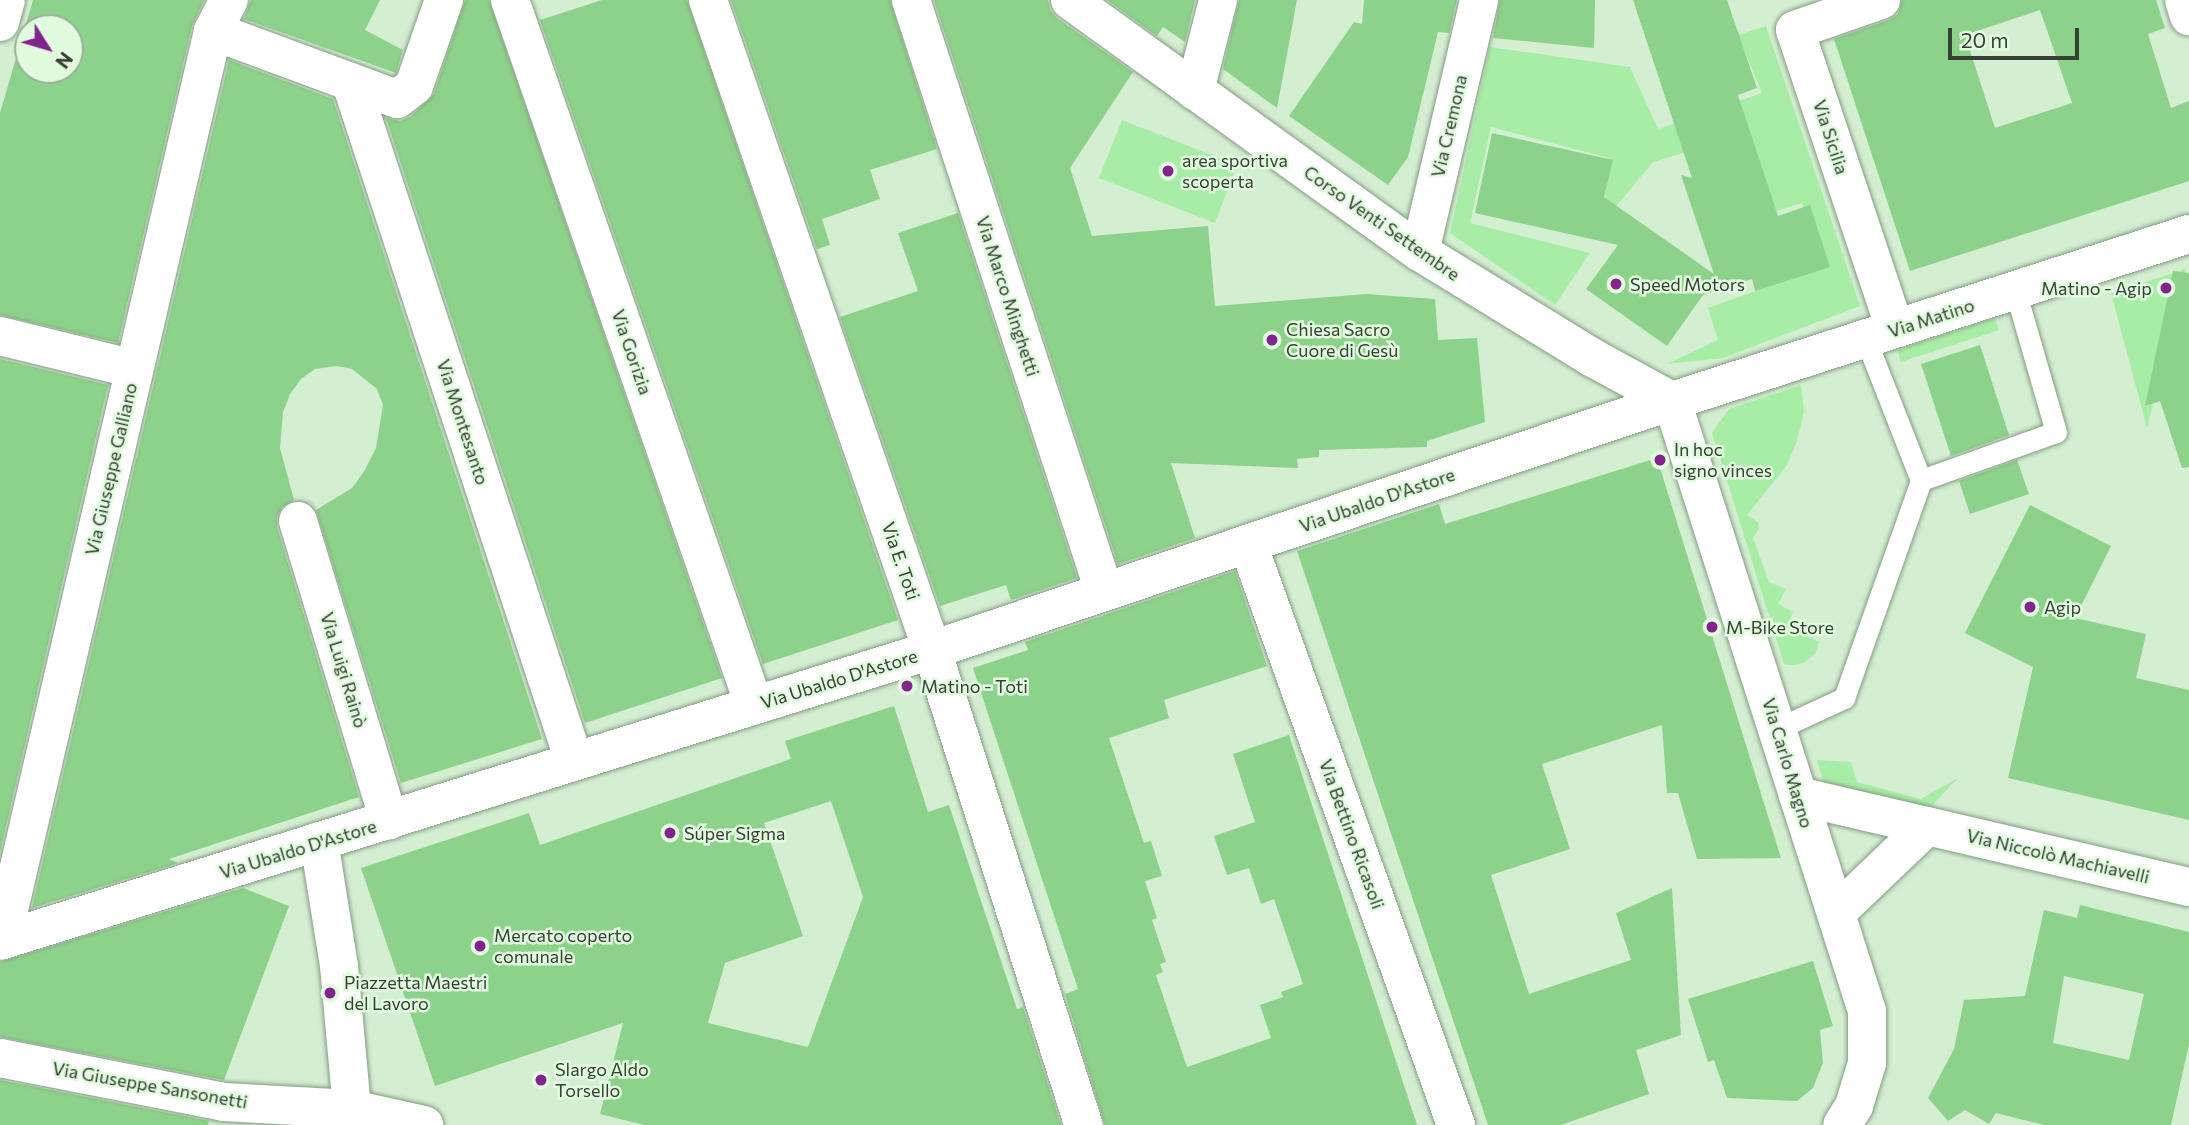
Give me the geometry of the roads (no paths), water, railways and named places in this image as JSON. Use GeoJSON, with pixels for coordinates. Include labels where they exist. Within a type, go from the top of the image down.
{"type":"FeatureCollection","features":[{"type":"Feature","properties":{"kind":"street"},"geometry":{"type":"LineString","coordinates":[[0,22],[6,0]]}},
{"type":"Feature","properties":{"kind":"street"},"geometry":{"type":"LineString","coordinates":[[221,15],[351,83],[397,99],[414,86],[444,0]]}},
{"type":"Feature","properties":{"kind":"street","name":"Via Gorizia"},"geometry":{"type":"LineString","coordinates":[[510,0],[754,705]]}},
{"type":"Feature","properties":{"kind":"street","name":"Via E. Toti"},"geometry":{"type":"LineString","coordinates":[[708,0],[932,650],[1083,1125]]}},
{"type":"Feature","properties":{"kind":"street","name":"Via Marco Minghetti"},"geometry":{"type":"LineString","coordinates":[[911,0],[1104,591]]}},
{"type":"Feature","properties":{"kind":"street","name":"Corso Venti Settembre"},"geometry":{"type":"LineString","coordinates":[[1070,0],[1420,253],[1593,358],[1672,401]]}},
{"type":"Feature","properties":{"kind":"street"},"geometry":{"type":"LineString","coordinates":[[1195,91],[1218,0]]}},
{"type":"Feature","properties":{"kind":"street","name":"Via Cremona"},"geometry":{"type":"LineString","coordinates":[[1420,253],[1479,0]]}},
{"type":"Feature","properties":{"kind":"street","name":"Via Sicilia"},"geometry":{"type":"LineString","coordinates":[[1880,334],[1795,30],[1881,0]]}},
{"type":"Feature","properties":{"kind":"street"},"geometry":{"type":"LineString","coordinates":[[2184,0],[2189,16]]}},
{"type":"Feature","properties":{"kind":"street","name":"Via Giuseppe Galliano"},"geometry":{"type":"LineString","coordinates":[[1,941],[134,369],[221,15]]}},
{"type":"Feature","properties":{"kind":"street","name":"Via Montesanto"},"geometry":{"type":"LineString","coordinates":[[351,83],[574,761]]}},
{"type":"Feature","properties":{"kind":"street","name":"Via Matino"},"geometry":{"type":"LineString","coordinates":[[1672,401],[2189,234]]}},
{"type":"Feature","properties":{"kind":"street"},"geometry":{"type":"LineString","coordinates":[[0,336],[134,369]]}},
{"type":"Feature","properties":{"kind":"street","name":"Via Ubaldo D'Astore"},"geometry":{"type":"LineString","coordinates":[[1,941],[932,650],[1672,401]]}},
{"type":"Feature","properties":{"kind":"street","name":"Via Carlo Magno"},"geometry":{"type":"LineString","coordinates":[[1672,401],[1867,1012],[1867,1063],[1854,1106],[1842,1125]]}},
{"type":"Feature","properties":{"kind":"street","name":"Via Luigi Rainò"},"geometry":{"type":"LineString","coordinates":[[298,521],[389,820]]}},
{"type":"Feature","properties":{"kind":"street","name":"Via Bettino Ricasoli"},"geometry":{"type":"LineString","coordinates":[[1248,544],[1456,1125]]}},
{"type":"Feature","properties":{"kind":"street","name":"Via Niccolò Machiavelli"},"geometry":{"type":"LineString","coordinates":[[1798,796],[2189,887]]}},
{"type":"Feature","properties":{"kind":"street"},"geometry":{"type":"LineString","coordinates":[[1836,913],[1927,826]]}},
{"type":"Feature","properties":{"kind":"street"},"geometry":{"type":"LineString","coordinates":[[319,841],[339,966],[349,1117]]}},
{"type":"Feature","properties":{"kind":"street","name":"Via Giuseppe Sansonetti"},"geometry":{"type":"LineString","coordinates":[[0,1058],[224,1102],[424,1125]]}},
{"type":"Feature","properties":{"kind":"lane"},"geometry":{"type":"LineString","coordinates":[[1921,480],[2056,432],[2015,290]]}},
{"type":"Feature","properties":{"kind":"lane"},"geometry":{"type":"LineString","coordinates":[[1777,729],[1844,698],[1921,480],[1880,334]]}},
{"type":"Feature","properties":{"kind":"place","name":"area sportiva scoperta"},"geometry":{"type":"Point","coordinates":[1168,171]}},
{"type":"Feature","properties":{"kind":"place","name":"Speed Motors"},"geometry":{"type":"Point","coordinates":[1616,284]}},
{"type":"Feature","properties":{"kind":"place","name":"Matino - Agip"},"geometry":{"type":"Point","coordinates":[2166,288]}},
{"type":"Feature","properties":{"kind":"place","name":"Chiesa Sacro Cuore di Gesù"},"geometry":{"type":"Point","coordinates":[1272,340]}},
{"type":"Feature","properties":{"kind":"place","name":"In hoc signo vinces"},"geometry":{"type":"Point","coordinates":[1660,460]}},
{"type":"Feature","properties":{"kind":"place","name":"Agip"},"geometry":{"type":"Point","coordinates":[2030,607]}},
{"type":"Feature","properties":{"kind":"place","name":"M-Bike Store"},"geometry":{"type":"Point","coordinates":[1712,627]}},
{"type":"Feature","properties":{"kind":"place","name":"Matino - Toti"},"geometry":{"type":"Point","coordinates":[907,686]}},
{"type":"Feature","properties":{"kind":"place","name":"Súper Sigma"},"geometry":{"type":"Point","coordinates":[670,833]}},
{"type":"Feature","properties":{"kind":"place","name":"Mercato coperto comunale"},"geometry":{"type":"Point","coordinates":[480,946]}},
{"type":"Feature","properties":{"kind":"place","name":"Piazzetta Maestri del Lavoro"},"geometry":{"type":"Point","coordinates":[330,993]}},
{"type":"Feature","properties":{"kind":"place","name":"Slargo Aldo Torsello"},"geometry":{"type":"Point","coordinates":[541,1080]}}]}
